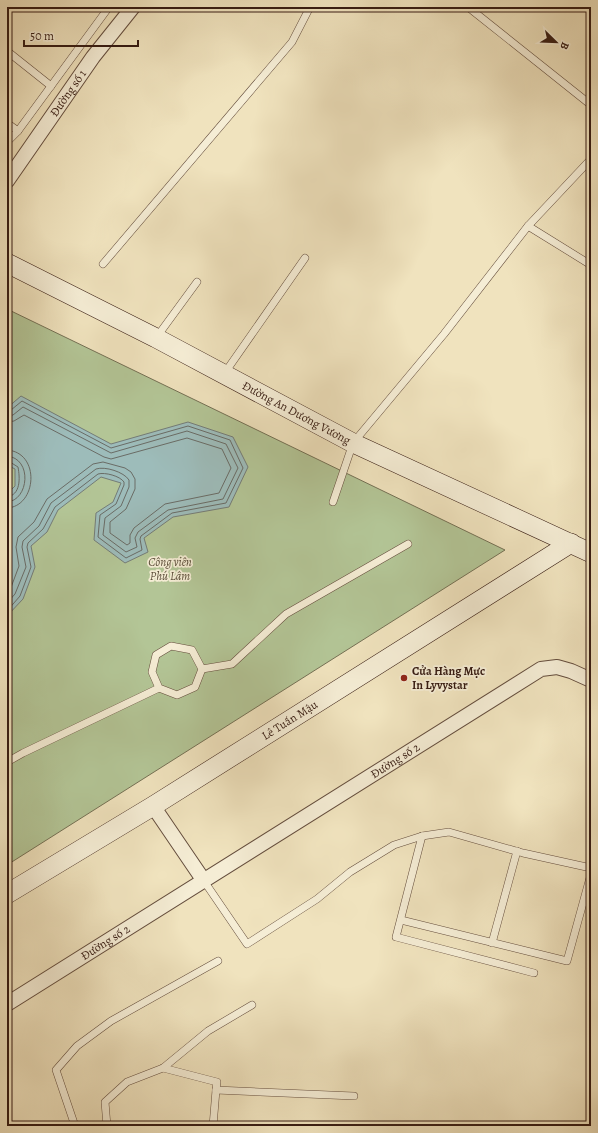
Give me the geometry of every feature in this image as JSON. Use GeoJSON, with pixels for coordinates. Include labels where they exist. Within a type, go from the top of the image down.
{"type":"FeatureCollection","features":[{"type":"Feature","properties":{"kind":"street","name":"Đường số 1"},"geometry":{"type":"LineString","coordinates":[[7,181],[93,57],[133,7]]}},
{"type":"Feature","properties":{"kind":"street","name":"Đường An Dương Vương"},"geometry":{"type":"LineString","coordinates":[[9,266],[156,338],[353,443],[591,553]]}},
{"type":"Feature","properties":{"kind":"street","name":"Lê Tuấn Mậu"},"geometry":{"type":"LineString","coordinates":[[7,894],[153,806],[571,544]]}},
{"type":"Feature","properties":{"kind":"street","name":"Đường số 2"},"geometry":{"type":"LineString","coordinates":[[7,1004],[541,669],[557,667],[571,671],[591,680]]}},
{"type":"Feature","properties":{"kind":"street"},"geometry":{"type":"LineString","coordinates":[[153,806],[204,880]]}},
{"type":"Feature","properties":{"kind":"lane"},"geometry":{"type":"LineString","coordinates":[[7,142],[18,131],[109,7]]}},
{"type":"Feature","properties":{"kind":"lane"},"geometry":{"type":"LineString","coordinates":[[103,264],[292,42],[310,7]]}},
{"type":"Feature","properties":{"kind":"lane"},"geometry":{"type":"LineString","coordinates":[[468,7],[591,104]]}},
{"type":"Feature","properties":{"kind":"lane"},"geometry":{"type":"LineString","coordinates":[[7,51],[51,86]]}},
{"type":"Feature","properties":{"kind":"lane"},"geometry":{"type":"LineString","coordinates":[[7,124],[18,131]]}},
{"type":"Feature","properties":{"kind":"lane"},"geometry":{"type":"LineString","coordinates":[[333,502],[353,443],[444,334],[528,226],[591,159]]}},
{"type":"Feature","properties":{"kind":"lane"},"geometry":{"type":"LineString","coordinates":[[528,226],[591,265]]}},
{"type":"Feature","properties":{"kind":"lane"},"geometry":{"type":"LineString","coordinates":[[224,374],[305,258]]}},
{"type":"Feature","properties":{"kind":"lane"},"geometry":{"type":"LineString","coordinates":[[156,338],[197,282]]}},
{"type":"Feature","properties":{"kind":"lane"},"geometry":{"type":"LineString","coordinates":[[202,669],[232,664],[286,614],[408,544]]}},
{"type":"Feature","properties":{"kind":"lane"},"geometry":{"type":"LineString","coordinates":[[171,646],[192,650],[202,669],[195,687],[177,695],[159,688],[152,672],[156,655],[171,646]]}},
{"type":"Feature","properties":{"kind":"lane"},"geometry":{"type":"LineString","coordinates":[[7,762],[159,688]]}},
{"type":"Feature","properties":{"kind":"lane"},"geometry":{"type":"LineString","coordinates":[[204,880],[247,944],[317,899],[350,872],[394,845],[422,836],[449,832],[517,851],[591,868]]}},
{"type":"Feature","properties":{"kind":"lane"},"geometry":{"type":"LineString","coordinates":[[422,836],[396,937],[534,974]]}},
{"type":"Feature","properties":{"kind":"lane"},"geometry":{"type":"LineString","coordinates":[[492,943],[517,851]]}},
{"type":"Feature","properties":{"kind":"lane"},"geometry":{"type":"LineString","coordinates":[[401,920],[567,961],[591,874]]}},
{"type":"Feature","properties":{"kind":"lane"},"geometry":{"type":"LineString","coordinates":[[75,1126],[56,1070],[68,1056],[77,1046],[111,1021],[218,961]]}},
{"type":"Feature","properties":{"kind":"lane"},"geometry":{"type":"LineString","coordinates":[[107,1126],[105,1102],[127,1082],[163,1068],[208,1031],[252,1005]]}},
{"type":"Feature","properties":{"kind":"lane"},"geometry":{"type":"LineString","coordinates":[[163,1068],[217,1082],[213,1126]]}},
{"type":"Feature","properties":{"kind":"lane"},"geometry":{"type":"LineString","coordinates":[[216,1090],[354,1096]]}},
{"type":"Feature","properties":{"kind":"green space","name":"Công viên Phú Lâm"},"geometry":{"type":"Polygon","coordinates":[[[7,309],[505,550],[7,865],[7,309]]]}},
{"type":"Feature","properties":{"kind":"water"},"geometry":{"type":"Polygon","coordinates":[[[21,396],[111,444],[188,422],[233,437],[248,467],[229,507],[173,517],[144,538],[148,552],[125,563],[94,540],[96,513],[113,502],[121,483],[101,477],[58,510],[47,532],[31,546],[35,567],[23,599],[7,616],[7,494],[15,486],[15,469],[7,465],[7,408],[21,396]]]}},
{"type":"Feature","properties":{"kind":"place","name":"Cửa Hàng Mực In Lyvystar"},"geometry":{"type":"Point","coordinates":[404,678]}}]}
